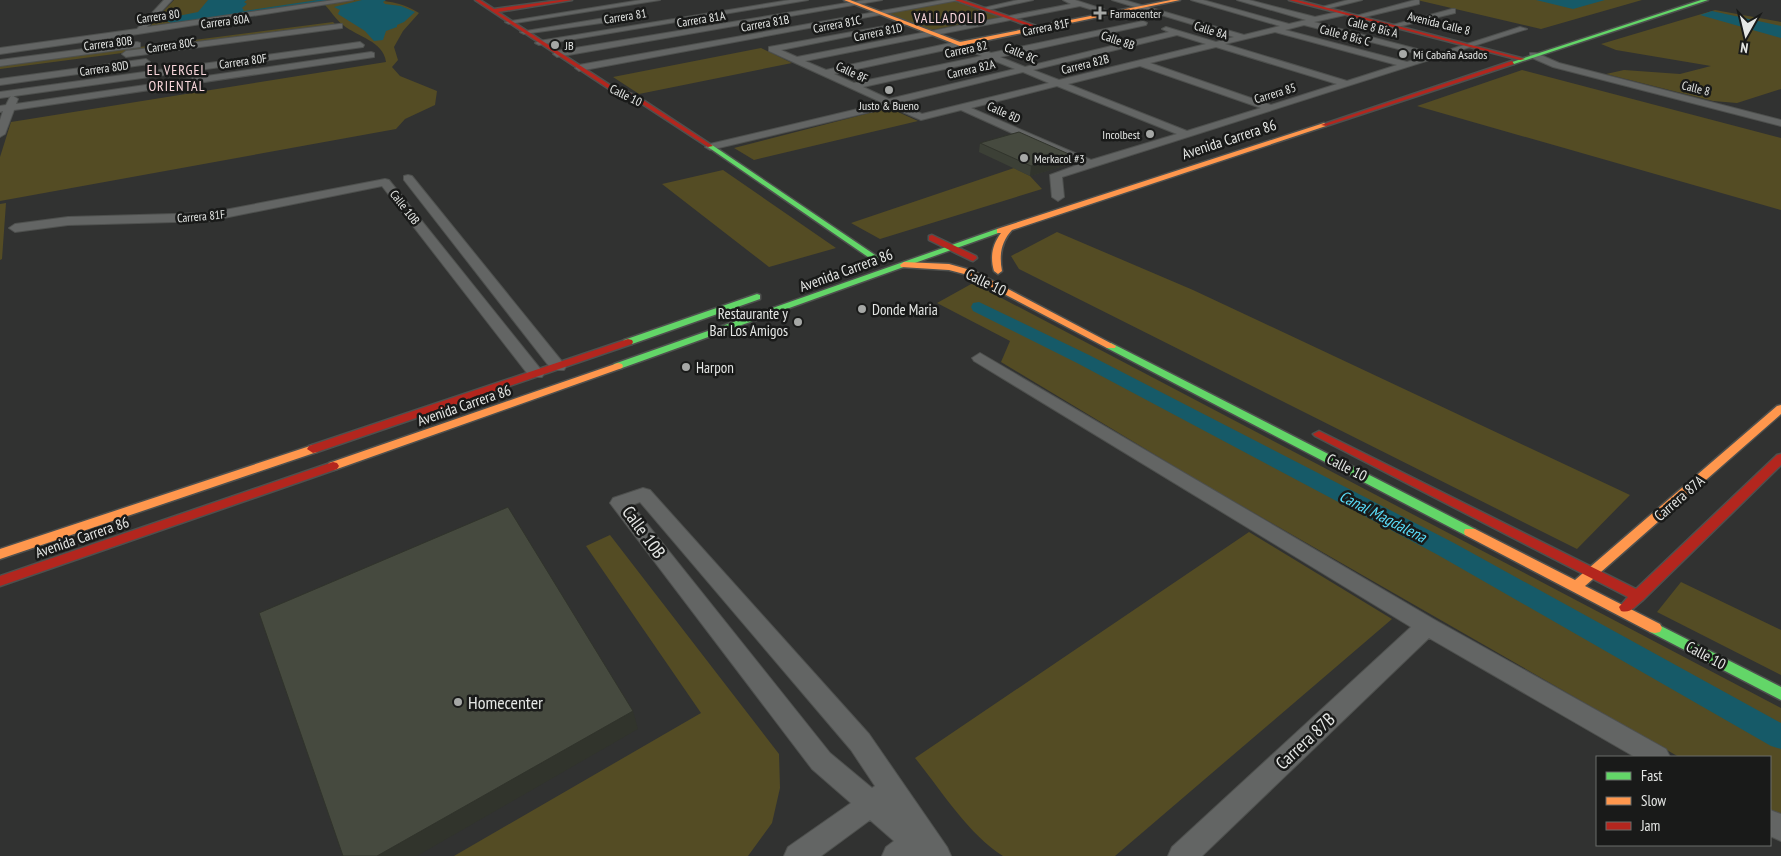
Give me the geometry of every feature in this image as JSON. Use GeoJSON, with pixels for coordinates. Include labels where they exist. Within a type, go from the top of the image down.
{"type":"FeatureCollection","features":[{"type":"Feature","properties":{"kind":"street"},"geometry":{"type":"LineString","coordinates":[[138,32],[168,0]]}},
{"type":"Feature","properties":{"kind":"street","name":"Carrera 80"},"geometry":{"type":"LineString","coordinates":[[0,50],[138,32],[201,33],[289,9],[349,0]]}},
{"type":"Feature","properties":{"kind":"street","name":"Calle 10"},"geometry":{"type":"LineString","coordinates":[[477,0],[611,88],[635,97],[878,255]]}},
{"type":"Feature","properties":{"kind":"street"},"geometry":{"type":"LineString","coordinates":[[493,11],[570,0]]}},
{"type":"Feature","properties":{"kind":"street"},"geometry":{"type":"LineString","coordinates":[[508,22],[629,2],[656,0]]}},
{"type":"Feature","properties":{"kind":"street","name":"Carrera 81"},"geometry":{"type":"LineString","coordinates":[[540,43],[804,0]]}},
{"type":"Feature","properties":{"kind":"street","name":"Carrera 81A"},"geometry":{"type":"LineString","coordinates":[[557,54],[775,18],[851,2],[878,0]]}},
{"type":"Feature","properties":{"kind":"street","name":"Calle 8B"},"geometry":{"type":"LineString","coordinates":[[956,0],[1271,108]]}},
{"type":"Feature","properties":{"kind":"street","name":"Carrera 81B"},"geometry":{"type":"LineString","coordinates":[[579,68],[956,0]]}},
{"type":"Feature","properties":{"kind":"street"},"geometry":{"type":"LineString","coordinates":[[983,9],[1029,0]]}},
{"type":"Feature","properties":{"kind":"street","name":"Calle 8A"},"geometry":{"type":"LineString","coordinates":[[1067,0],[1347,84]]}},
{"type":"Feature","properties":{"kind":"street"},"geometry":{"type":"LineString","coordinates":[[1116,0],[1145,4],[1244,32]]}},
{"type":"Feature","properties":{"kind":"street","name":"Carrera 81F"},"geometry":{"type":"LineString","coordinates":[[826,73],[1112,13],[1145,4],[1160,4],[1178,0]]}},
{"type":"Feature","properties":{"kind":"street"},"geometry":{"type":"LineString","coordinates":[[1195,0],[1289,26]]}},
{"type":"Feature","properties":{"kind":"street"},"geometry":{"type":"LineString","coordinates":[[1241,0],[1315,20]]}},
{"type":"Feature","properties":{"kind":"street","name":"Avenida Calle 8"},"geometry":{"type":"LineString","coordinates":[[1291,0],[1523,59]]}},
{"type":"Feature","properties":{"kind":"street"},"geometry":{"type":"LineString","coordinates":[[1323,8],[1358,0]]}},
{"type":"Feature","properties":{"kind":"street"},"geometry":{"type":"LineString","coordinates":[[1479,60],[1679,0]]}},
{"type":"Feature","properties":{"kind":"street","name":"Avenida Carrera 86"},"geometry":{"type":"LineString","coordinates":[[0,581],[1010,227],[1706,0]]}},
{"type":"Feature","properties":{"kind":"street"},"geometry":{"type":"LineString","coordinates":[[629,2],[709,44]]}},
{"type":"Feature","properties":{"kind":"street","name":"Calle 8C"},"geometry":{"type":"LineString","coordinates":[[851,2],[1186,134]]}},
{"type":"Feature","properties":{"kind":"street"},"geometry":{"type":"LineString","coordinates":[[1356,16],[1416,2]]}},
{"type":"Feature","properties":{"kind":"street"},"geometry":{"type":"LineString","coordinates":[[741,3],[824,39]]}},
{"type":"Feature","properties":{"kind":"street","name":"Carrera 81D"},"geometry":{"type":"LineString","coordinates":[[797,60],[930,32],[1081,4]]}},
{"type":"Feature","properties":{"kind":"street"},"geometry":{"type":"LineString","coordinates":[[1160,4],[1188,12]]}},
{"type":"Feature","properties":{"kind":"street"},"geometry":{"type":"LineString","coordinates":[[289,9],[296,16]]}},
{"type":"Feature","properties":{"kind":"street"},"geometry":{"type":"LineString","coordinates":[[1394,26],[1452,11]]}},
{"type":"Feature","properties":{"kind":"street","name":"Carrera 82B"},"geometry":{"type":"LineString","coordinates":[[922,117],[1215,44],[1244,32],[1262,33],[1342,13]]}},
{"type":"Feature","properties":{"kind":"street"},"geometry":{"type":"LineString","coordinates":[[524,32],[611,19]]}},
{"type":"Feature","properties":{"kind":"street","name":"Calle 8 Bis A"},"geometry":{"type":"LineString","coordinates":[[1304,22],[1436,56]]}},
{"type":"Feature","properties":{"kind":"street","name":"Carrera 80B"},"geometry":{"type":"LineString","coordinates":[[0,70],[28,63],[201,33],[306,27],[336,23]]}},
{"type":"Feature","properties":{"kind":"street","name":"Carrera 81C"},"geometry":{"type":"LineString","coordinates":[[772,49],[907,24]]}},
{"type":"Feature","properties":{"kind":"street","name":"Carrera 82"},"geometry":{"type":"LineString","coordinates":[[854,86],[1070,38],[1151,25]]}},
{"type":"Feature","properties":{"kind":"street","name":"Calle 8 Bis C"},"geometry":{"type":"LineString","coordinates":[[1276,29],[1407,65]]}},
{"type":"Feature","properties":{"kind":"street","name":"Carrera 85"},"geometry":{"type":"LineString","coordinates":[[1058,197],[1056,175],[1522,29]]}},
{"type":"Feature","properties":{"kind":"street"},"geometry":{"type":"LineString","coordinates":[[201,33],[205,79]]}},
{"type":"Feature","properties":{"kind":"street","name":"Carrera 82A"},"geometry":{"type":"LineString","coordinates":[[710,147],[1177,33]]}},
{"type":"Feature","properties":{"kind":"street","name":"Carrera 80D"},"geometry":{"type":"LineString","coordinates":[[0,95],[360,44]]}},
{"type":"Feature","properties":{"kind":"street"},"geometry":{"type":"LineString","coordinates":[[0,134],[2,124],[34,47]]}},
{"type":"Feature","properties":{"kind":"street","name":"Calle 8F"},"geometry":{"type":"LineString","coordinates":[[772,49],[922,117]]}},
{"type":"Feature","properties":{"kind":"street","name":"Carrera 80F"},"geometry":{"type":"LineString","coordinates":[[0,109],[371,55]]}},
{"type":"Feature","properties":{"kind":"street","name":"Calle 8"},"geometry":{"type":"LineString","coordinates":[[1523,59],[1566,73],[1604,78]]}},
{"type":"Feature","properties":{"kind":"street","name":"Calle 8"},"geometry":{"type":"LineString","coordinates":[[1523,59],[1556,65],[1781,123]]}},
{"type":"Feature","properties":{"kind":"street","name":"Carrera 80C"},"geometry":{"type":"LineString","coordinates":[[0,82],[155,61]]}},
{"type":"Feature","properties":{"kind":"street"},"geometry":{"type":"LineString","coordinates":[[0,63],[28,63]]}},
{"type":"Feature","properties":{"kind":"street","name":"Calle 8D"},"geometry":{"type":"LineString","coordinates":[[962,107],[1090,164]]}},
{"type":"Feature","properties":{"kind":"street","name":"Calle 10B"},"geometry":{"type":"LineString","coordinates":[[408,178],[558,367]]}},
{"type":"Feature","properties":{"kind":"street","name":"Carrera 81F"},"geometry":{"type":"LineString","coordinates":[[15,228],[68,221],[209,216],[385,182]]}},
{"type":"Feature","properties":{"kind":"street","name":"Calle 10B"},"geometry":{"type":"LineString","coordinates":[[385,182],[536,374]]}},
{"type":"Feature","properties":{"kind":"street","name":"Calle 10"},"geometry":{"type":"LineString","coordinates":[[947,233],[928,239],[952,248],[1002,273],[995,249],[1000,237],[1010,227]]}},
{"type":"Feature","properties":{"kind":"street","name":"Avenida Carrera 86"},"geometry":{"type":"LineString","coordinates":[[855,263],[878,255]]}},
{"type":"Feature","properties":{"kind":"street","name":"Calle 10"},"geometry":{"type":"LineString","coordinates":[[904,265],[949,268],[971,274],[1781,694]]}},
{"type":"Feature","properties":{"kind":"street","name":"Avenida Carrera 86"},"geometry":{"type":"LineString","coordinates":[[0,554],[558,367],[771,292]]}},
{"type":"Feature","properties":{"kind":"street"},"geometry":{"type":"LineString","coordinates":[[980,358],[1427,626],[1655,756]]}},
{"type":"Feature","properties":{"kind":"street","name":"Carrera 87A"},"geometry":{"type":"LineString","coordinates":[[1576,587],[1781,408]]}},
{"type":"Feature","properties":{"kind":"street","name":"Calle 10"},"geometry":{"type":"LineString","coordinates":[[1309,429],[1638,596]]}},
{"type":"Feature","properties":{"kind":"street"},"geometry":{"type":"LineString","coordinates":[[1622,611],[1781,458]]}},
{"type":"Feature","properties":{"kind":"street","name":"Calle 10B"},"geometry":{"type":"LineString","coordinates":[[881,796],[820,761],[620,503],[643,494],[860,742],[881,796],[921,849]]}},
{"type":"Feature","properties":{"kind":"street","name":"Carrera 87B"},"geometry":{"type":"LineString","coordinates":[[1182,856],[1427,626]]}},
{"type":"Feature","properties":{"kind":"street"},"geometry":{"type":"LineString","coordinates":[[798,856],[881,796]]}},
{"type":"Feature","properties":{"kind":"shaded area"},"geometry":{"type":"Polygon","coordinates":[[[174,0],[343,0],[151,26],[174,0]]]}},
{"type":"Feature","properties":{"kind":"shaded area"},"geometry":{"type":"Polygon","coordinates":[[[355,0],[396,3],[419,13],[403,31],[394,47],[398,60],[392,67],[400,76],[437,91],[435,105],[405,119],[396,129],[0,201],[0,157],[11,122],[386,62],[384,55],[375,44],[343,25],[325,5],[355,0]]]}},
{"type":"Feature","properties":{"kind":"shaded area"},"geometry":{"type":"Polygon","coordinates":[[[1417,0],[1642,0],[1541,29],[1417,0]]]}},
{"type":"Feature","properties":{"kind":"shaded area"},"geometry":{"type":"Polygon","coordinates":[[[954,1],[1001,17],[931,30],[887,13],[954,1]]]}},
{"type":"Feature","properties":{"kind":"shaded area"},"geometry":{"type":"Polygon","coordinates":[[[1715,10],[1781,22],[1781,89],[1737,103],[1713,101],[1606,74],[1624,70],[1680,74],[1711,66],[1616,50],[1601,44],[1715,10]]]}},
{"type":"Feature","properties":{"kind":"shaded area"},"geometry":{"type":"Polygon","coordinates":[[[333,22],[336,25],[0,69],[0,65],[333,22]]]}},
{"type":"Feature","properties":{"kind":"shaded area"},"geometry":{"type":"Polygon","coordinates":[[[761,48],[792,63],[639,94],[613,77],[761,48]]]}},
{"type":"Feature","properties":{"kind":"shaded area"},"geometry":{"type":"Polygon","coordinates":[[[1522,70],[1781,138],[1781,210],[1417,106],[1522,70]]]}},
{"type":"Feature","properties":{"kind":"shaded area"},"geometry":{"type":"Polygon","coordinates":[[[889,108],[918,121],[754,160],[734,148],[889,108]]]}},
{"type":"Feature","properties":{"kind":"shaded area"},"geometry":{"type":"Polygon","coordinates":[[[1014,168],[1030,176],[1042,189],[880,239],[851,223],[1014,168]]]}},
{"type":"Feature","properties":{"kind":"shaded area"},"geometry":{"type":"Polygon","coordinates":[[[723,170],[836,248],[769,267],[662,184],[723,170]]]}},
{"type":"Feature","properties":{"kind":"shaded area"},"geometry":{"type":"Polygon","coordinates":[[[6,203],[2,259],[0,260],[0,204],[6,203]]]}},
{"type":"Feature","properties":{"kind":"shaded area"},"geometry":{"type":"Polygon","coordinates":[[[1057,232],[1193,290],[1630,495],[1577,549],[1019,269],[1011,256],[1057,232]]]}},
{"type":"Feature","properties":{"kind":"shaded area"},"geometry":{"type":"Polygon","coordinates":[[[973,283],[1781,708],[1781,817],[1771,811],[1771,756],[1677,756],[1202,483],[1001,362],[1010,341],[937,303],[973,283]]]}},
{"type":"Feature","properties":{"kind":"shaded area"},"geometry":{"type":"Polygon","coordinates":[[[1249,532],[1392,619],[1115,856],[1003,856],[990,847],[966,824],[915,758],[1249,532]]]}},
{"type":"Feature","properties":{"kind":"shaded area"},"geometry":{"type":"Polygon","coordinates":[[[610,535],[779,754],[780,788],[772,823],[748,856],[454,856],[701,713],[586,546],[610,535]]]}},
{"type":"Feature","properties":{"kind":"shaded area"},"geometry":{"type":"Polygon","coordinates":[[[1681,582],[1781,630],[1781,675],[1657,612],[1681,582]]]}},
{"type":"Feature","properties":{"kind":"water"},"geometry":{"type":"Polygon","coordinates":[[[208,0],[247,0],[244,2],[247,4],[242,8],[244,10],[235,16],[171,23],[163,19],[198,12],[208,0]]]}},
{"type":"Feature","properties":{"kind":"water"},"geometry":{"type":"Polygon","coordinates":[[[362,0],[386,0],[383,2],[385,4],[401,6],[415,12],[404,22],[397,25],[397,27],[386,31],[383,40],[374,41],[365,31],[338,14],[340,10],[334,7],[362,0]]]}},
{"type":"Feature","properties":{"kind":"water"},"geometry":{"type":"Polygon","coordinates":[[[1536,0],[1605,0],[1573,9],[1536,0]]]}},
{"type":"Feature","properties":{"kind":"water"},"geometry":{"type":"Polygon","coordinates":[[[1712,11],[1781,26],[1781,38],[1700,15],[1712,11]]]}},
{"type":"Feature","properties":{"kind":"building"},"geometry":{"type":"Polygon","coordinates":[[[1019,132],[1071,155],[1031,166],[980,143],[1019,132]]]}},
{"type":"Feature","properties":{"kind":"building","name":"Homecenter"},"geometry":{"type":"Polygon","coordinates":[[[508,507],[633,711],[377,856],[343,856],[259,613],[508,507]]]}},
{"type":"Feature","properties":{"kind":"waterway"},"geometry":{"type":"LineString","coordinates":[[232,14],[326,0]]}},
{"type":"Feature","properties":{"kind":"waterway","name":"Canal Magdalena"},"geometry":{"type":"LineString","coordinates":[[979,307],[1083,359],[1446,549],[1781,737]]}},
{"type":"Feature","properties":{"kind":"traffic: fast"},"geometry":{"type":"LineString","coordinates":[[1512,63],[1706,0]]}},
{"type":"Feature","properties":{"kind":"traffic: fast"},"geometry":{"type":"LineString","coordinates":[[710,146],[874,257]]}},
{"type":"Feature","properties":{"kind":"traffic: fast"},"geometry":{"type":"LineString","coordinates":[[618,366],[1000,231]]}},
{"type":"Feature","properties":{"kind":"traffic: fast"},"geometry":{"type":"LineString","coordinates":[[628,342],[757,297]]}},
{"type":"Feature","properties":{"kind":"traffic: fast"},"geometry":{"type":"LineString","coordinates":[[1111,346],[1470,532]]}},
{"type":"Feature","properties":{"kind":"traffic: fast"},"geometry":{"type":"LineString","coordinates":[[1655,628],[1781,694]]}},
{"type":"Feature","properties":{"kind":"traffic: slow"},"geometry":{"type":"LineString","coordinates":[[846,0],[960,44],[1178,0]]}},
{"type":"Feature","properties":{"kind":"traffic: slow"},"geometry":{"type":"LineString","coordinates":[[1000,231],[1324,125]]}},
{"type":"Feature","properties":{"kind":"traffic: slow"},"geometry":{"type":"LineString","coordinates":[[998,271],[997,248],[1002,237],[1010,227]]}},
{"type":"Feature","properties":{"kind":"traffic: slow"},"geometry":{"type":"LineString","coordinates":[[904,265],[949,267],[971,273],[1111,346]]}},
{"type":"Feature","properties":{"kind":"traffic: slow"},"geometry":{"type":"LineString","coordinates":[[333,466],[618,366]]}},
{"type":"Feature","properties":{"kind":"traffic: slow"},"geometry":{"type":"LineString","coordinates":[[1581,582],[1781,408]]}},
{"type":"Feature","properties":{"kind":"traffic: slow"},"geometry":{"type":"LineString","coordinates":[[0,554],[313,449]]}},
{"type":"Feature","properties":{"kind":"traffic: slow"},"geometry":{"type":"LineString","coordinates":[[1470,532],[1655,628]]}},
{"type":"Feature","properties":{"kind":"traffic: jam"},"geometry":{"type":"LineString","coordinates":[[477,0],[611,88],[635,97],[710,146]]}},
{"type":"Feature","properties":{"kind":"traffic: jam"},"geometry":{"type":"LineString","coordinates":[[493,11],[570,0]]}},
{"type":"Feature","properties":{"kind":"traffic: jam"},"geometry":{"type":"LineString","coordinates":[[957,0],[1039,28]]}},
{"type":"Feature","properties":{"kind":"traffic: jam"},"geometry":{"type":"LineString","coordinates":[[1291,0],[1522,59]]}},
{"type":"Feature","properties":{"kind":"traffic: jam"},"geometry":{"type":"LineString","coordinates":[[1324,125],[1512,63]]}},
{"type":"Feature","properties":{"kind":"traffic: jam"},"geometry":{"type":"LineString","coordinates":[[932,238],[973,258]]}},
{"type":"Feature","properties":{"kind":"traffic: jam"},"geometry":{"type":"LineString","coordinates":[[313,449],[628,342]]}},
{"type":"Feature","properties":{"kind":"traffic: jam"},"geometry":{"type":"LineString","coordinates":[[1319,434],[1638,596]]}},
{"type":"Feature","properties":{"kind":"traffic: jam"},"geometry":{"type":"LineString","coordinates":[[1626,607],[1781,458]]}},
{"type":"Feature","properties":{"kind":"traffic: jam"},"geometry":{"type":"LineString","coordinates":[[0,581],[333,466]]}},
{"type":"Feature","properties":{"kind":"place","name":"Farmacenter"},"geometry":{"type":"Point","coordinates":[1100,13]}},
{"type":"Feature","properties":{"kind":"place","name":"JB"},"geometry":{"type":"Point","coordinates":[555,45]}},
{"type":"Feature","properties":{"kind":"place","name":"Mi Cabaña Asados"},"geometry":{"type":"Point","coordinates":[1403,54]}},
{"type":"Feature","properties":{"kind":"place","name":"Justo & Bueno"},"geometry":{"type":"Point","coordinates":[889,90]}},
{"type":"Feature","properties":{"kind":"place","name":"Incolbest"},"geometry":{"type":"Point","coordinates":[1150,134]}},
{"type":"Feature","properties":{"kind":"place","name":"Merkacol #3"},"geometry":{"type":"Point","coordinates":[1024,158]}},
{"type":"Feature","properties":{"kind":"place","name":"Donde Maria"},"geometry":{"type":"Point","coordinates":[862,309]}},
{"type":"Feature","properties":{"kind":"place","name":"Restaurante y Bar Los Amigos"},"geometry":{"type":"Point","coordinates":[798,322]}},
{"type":"Feature","properties":{"kind":"place","name":"Harpon"},"geometry":{"type":"Point","coordinates":[686,367]}},
{"type":"Feature","properties":{"kind":"place","name":"Homecenter"},"geometry":{"type":"Point","coordinates":[458,702]}},
{"type":"Feature","properties":{"kind":"district","name":"VALLADOLID"},"geometry":{"type":"Point","coordinates":[950,18]}},
{"type":"Feature","properties":{"kind":"district","name":"EL VERGEL ORIENTAL"},"geometry":{"type":"Point","coordinates":[177,78]}}]}
